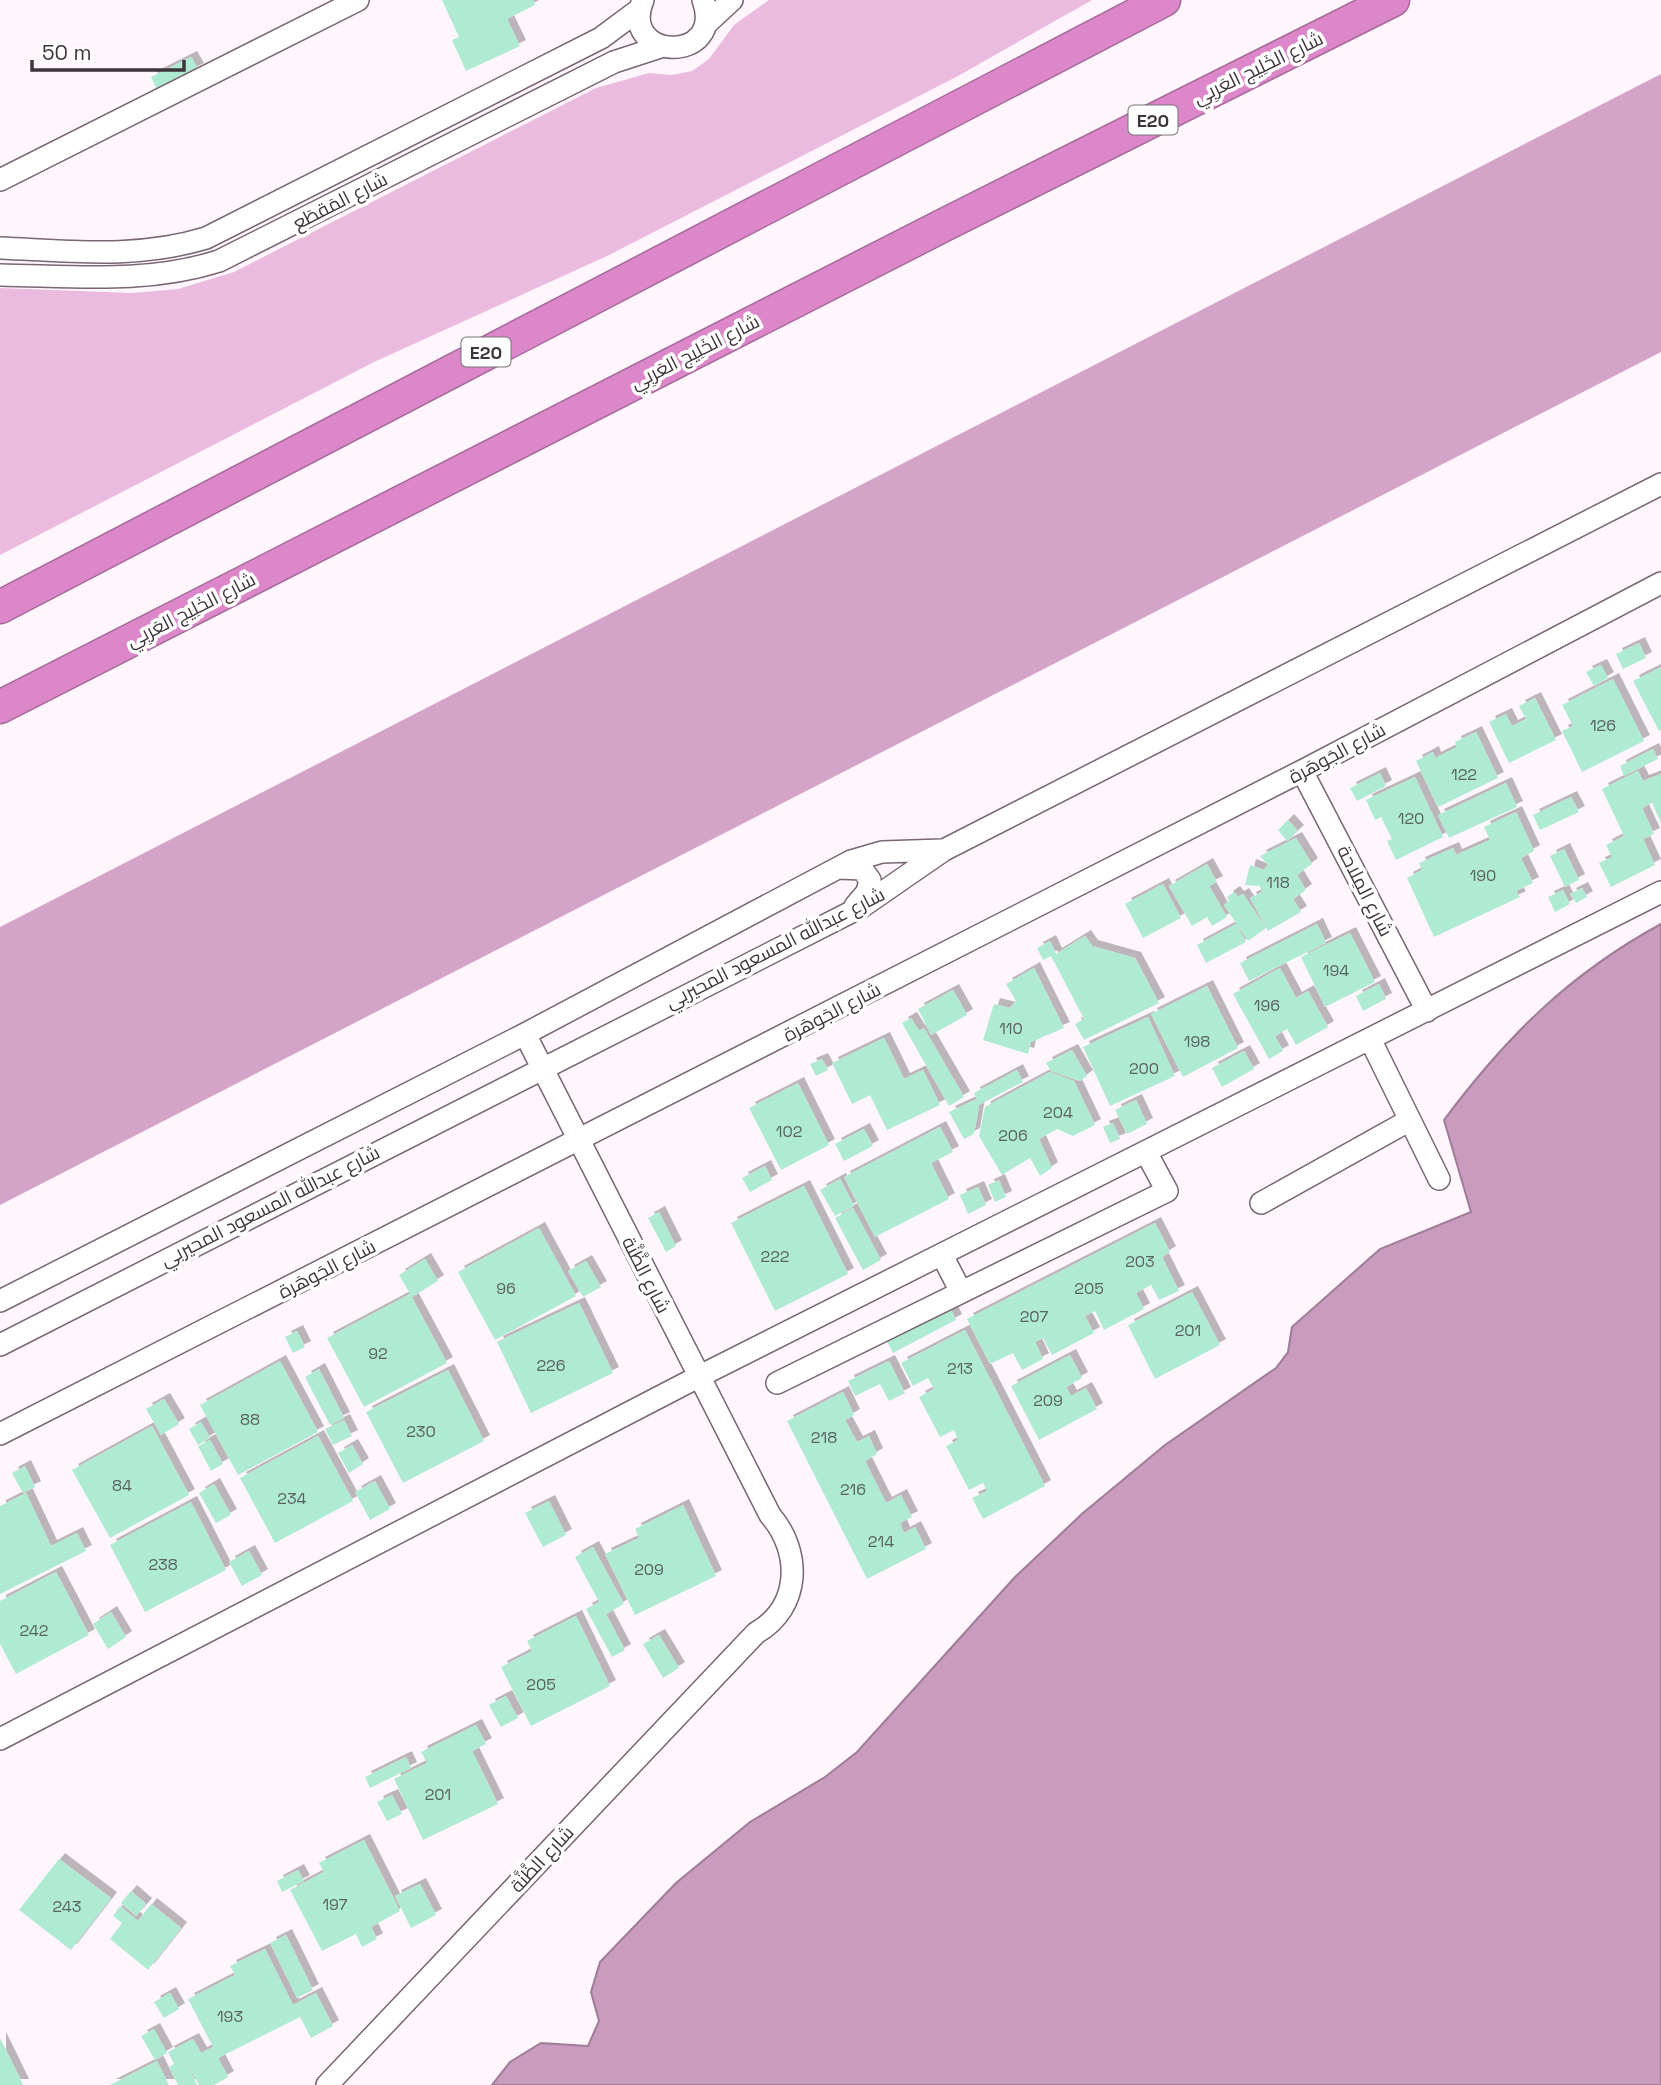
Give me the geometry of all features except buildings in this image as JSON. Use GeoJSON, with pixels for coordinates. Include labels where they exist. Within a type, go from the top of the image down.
{"type":"FeatureCollection","features":[{"type":"Feature","properties":{"kind":"highway","name":"E20"},"geometry":{"type":"LineString","coordinates":[[0,607],[1164,0]]}},
{"type":"Feature","properties":{"kind":"highway","name":"شارع الخَلِيج العَربِي"},"geometry":{"type":"LineString","coordinates":[[0,707],[931,231],[1393,0]]}},
{"type":"Feature","properties":{"kind":"highway"},"geometry":{"type":"LineString","coordinates":[[1363,16],[1406,0]]}},
{"type":"Feature","properties":{"kind":"street"},"geometry":{"type":"LineString","coordinates":[[0,180],[358,0]]}},
{"type":"Feature","properties":{"kind":"street"},"geometry":{"type":"LineString","coordinates":[[703,0],[705,24]]}},
{"type":"Feature","properties":{"kind":"street"},"geometry":{"type":"LineString","coordinates":[[705,24],[732,0]]}},
{"type":"Feature","properties":{"kind":"street"},"geometry":{"type":"LineString","coordinates":[[642,5],[643,32],[660,47]]}},
{"type":"Feature","properties":{"kind":"street","name":"شارع المَقطَع"},"geometry":{"type":"LineString","coordinates":[[0,248],[127,254],[154,251],[206,238],[601,38],[642,5]]}},
{"type":"Feature","properties":{"kind":"street","name":"شارع المَقطَع"},"geometry":{"type":"LineString","coordinates":[[0,275],[139,278],[193,269],[219,261],[614,62],[660,47],[674,49],[688,45],[699,36],[705,24]]}},
{"type":"Feature","properties":{"kind":"street"},"geometry":{"type":"LineString","coordinates":[[944,849],[1661,484]]}},
{"type":"Feature","properties":{"kind":"street","name":"شارع الجَوهَرة"},"geometry":{"type":"LineString","coordinates":[[0,1434],[1303,771],[1661,583]]}},
{"type":"Feature","properties":{"kind":"street","name":"شارع المِلاحة"},"geometry":{"type":"LineString","coordinates":[[1303,771],[1427,1010]]}},
{"type":"Feature","properties":{"kind":"street","name":"شارع عبدالله المسعود المحيربي"},"geometry":{"type":"LineString","coordinates":[[0,1301],[525,1034],[839,867],[872,854],[944,849]]}},
{"type":"Feature","properties":{"kind":"street","name":"شارع عبدالله المسعود المحيربي"},"geometry":{"type":"LineString","coordinates":[[0,1345],[849,912],[894,887],[944,849]]}},
{"type":"Feature","properties":{"kind":"street"},"geometry":{"type":"LineString","coordinates":[[839,867],[862,869],[870,880],[867,892],[849,912]]}},
{"type":"Feature","properties":{"kind":"street"},"geometry":{"type":"LineString","coordinates":[[0,1739],[698,1377],[1661,892]]}},
{"type":"Feature","properties":{"kind":"street","name":"شارع الظَّنَّة"},"geometry":{"type":"LineString","coordinates":[[327,2085],[756,1633],[779,1579],[778,1553],[770,1515],[525,1034]]}},
{"type":"Feature","properties":{"kind":"street"},"geometry":{"type":"LineString","coordinates":[[1370,1040],[1439,1179]]}},
{"type":"Feature","properties":{"kind":"street"},"geometry":{"type":"LineString","coordinates":[[1261,1203],[1410,1120]]}},
{"type":"Feature","properties":{"kind":"street"},"geometry":{"type":"LineString","coordinates":[[777,1383],[1167,1191],[1146,1152]]}},
{"type":"Feature","properties":{"kind":"street"},"geometry":{"type":"LineString","coordinates":[[942,1255],[961,1292]]}},
{"type":"Feature","properties":{"kind":"shaded area"},"geometry":{"type":"Polygon","coordinates":[[[769,0],[1092,0],[958,76],[607,256],[374,362],[0,555],[0,288],[132,293],[178,289],[234,272],[596,88],[649,73],[672,75],[692,71],[709,59],[734,25],[769,0]]]}},
{"type":"Feature","properties":{"kind":"shaded area"},"geometry":{"type":"Polygon","coordinates":[[[1661,74],[1661,352],[0,1205],[0,927],[1661,74]]]}},
{"type":"Feature","properties":{"kind":"shaded area"},"geometry":{"type":"Polygon","coordinates":[[[1661,924],[1661,2085],[492,2085],[510,2062],[541,2043],[588,2046],[599,2021],[591,1992],[600,1962],[676,1883],[750,1822],[825,1777],[857,1752],[1015,1577],[1083,1513],[1165,1445],[1276,1368],[1288,1352],[1292,1327],[1380,1249],[1471,1212],[1444,1120],[1491,1061],[1541,1010],[1597,964],[1661,924]]]}}]}
